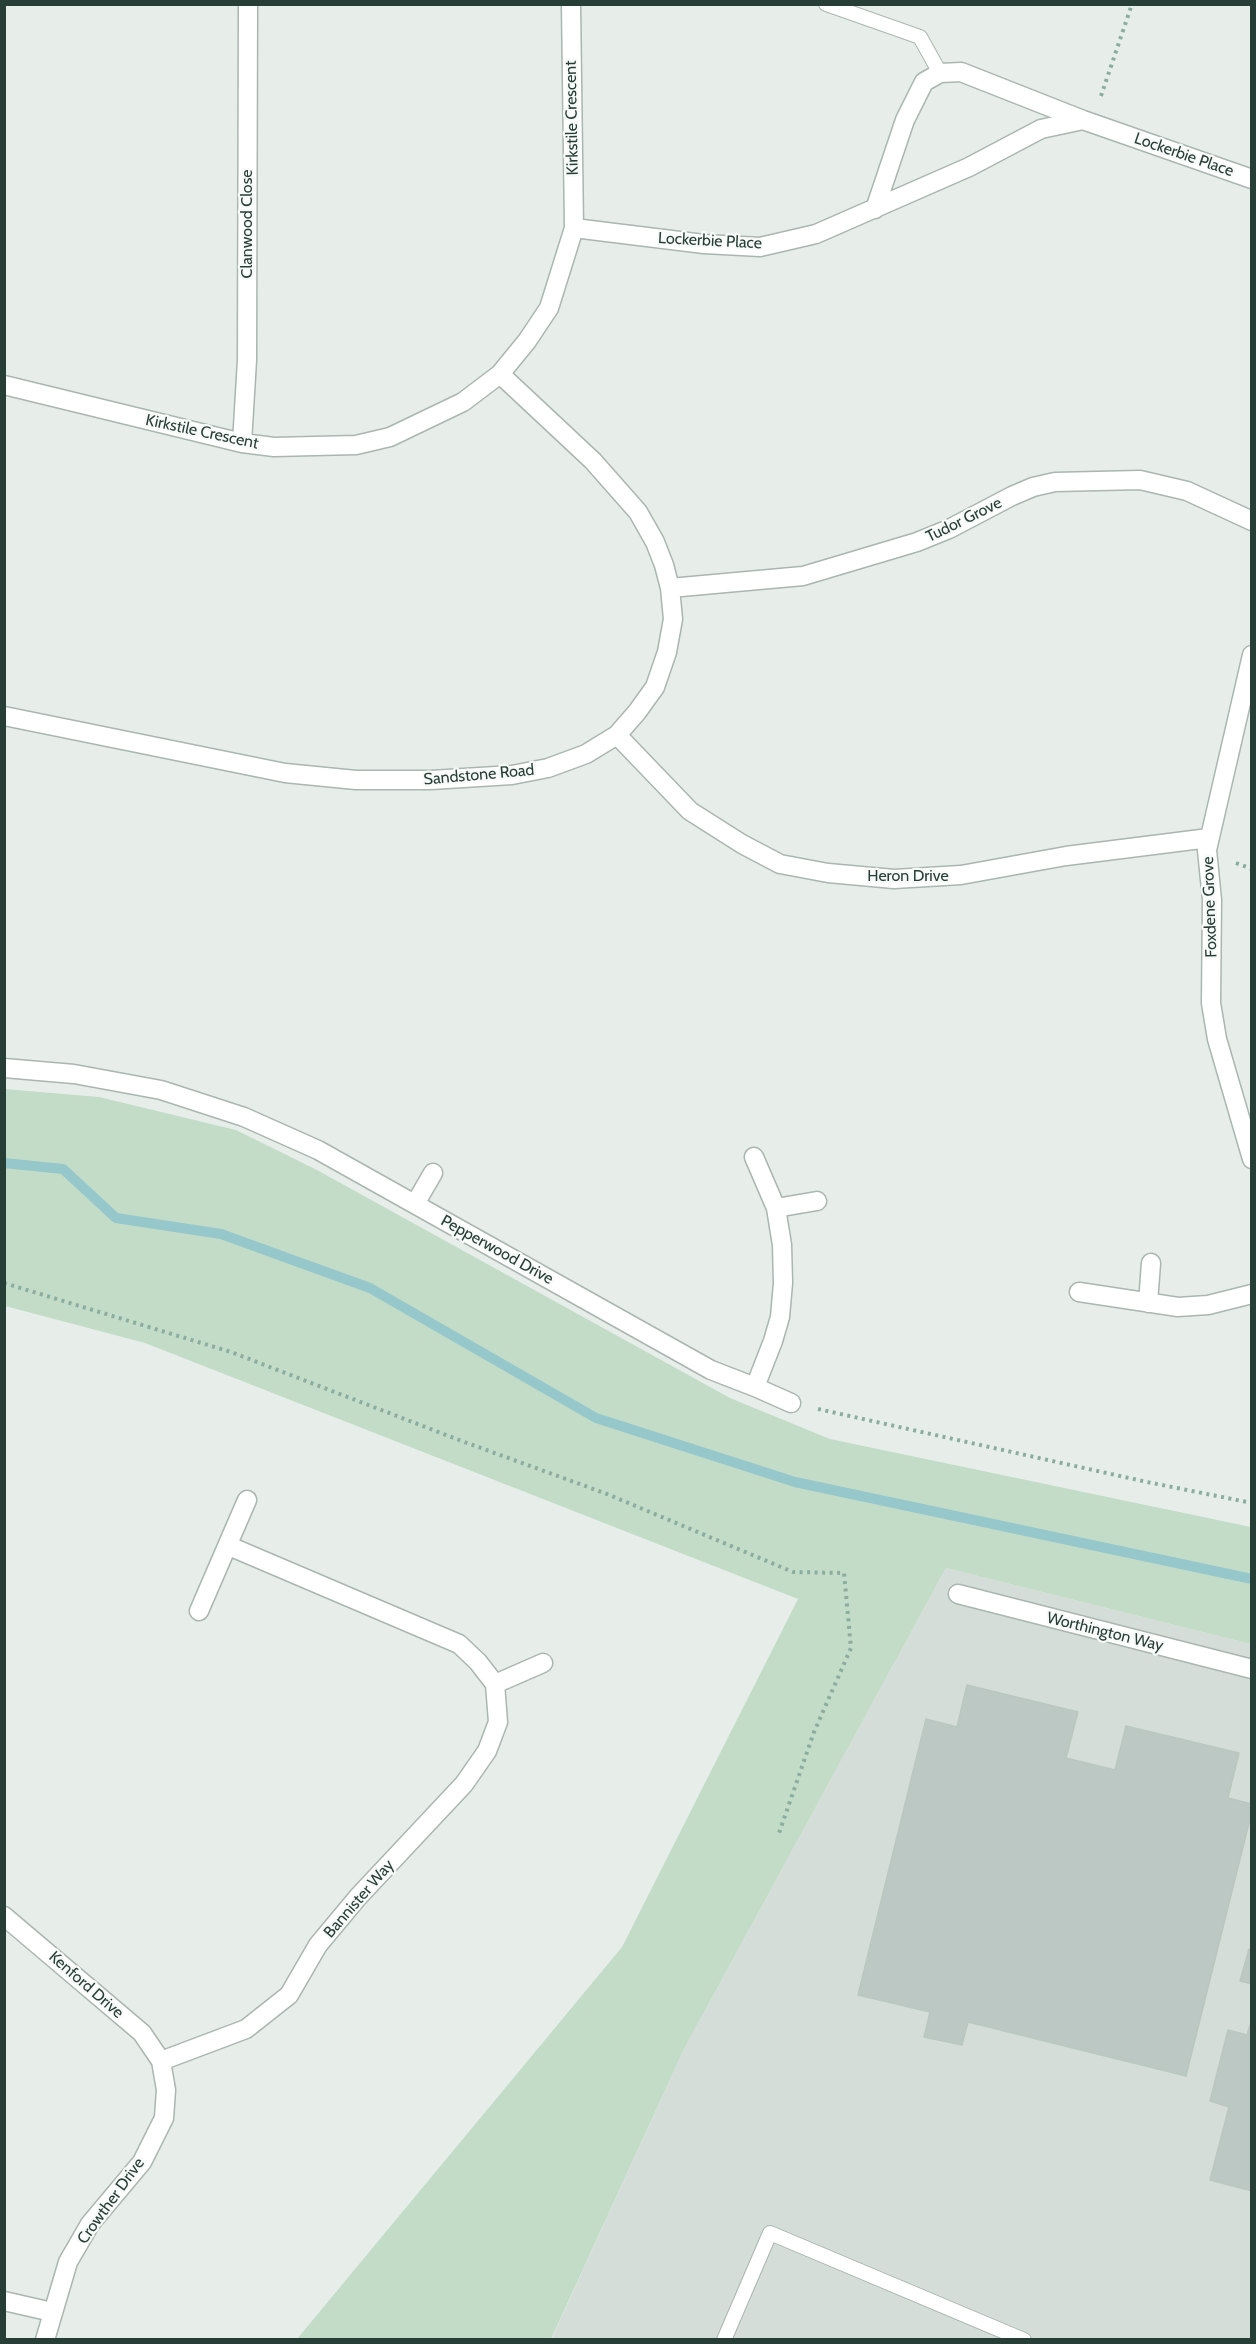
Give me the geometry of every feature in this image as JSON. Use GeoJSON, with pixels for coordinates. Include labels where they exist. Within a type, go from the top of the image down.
{"type":"FeatureCollection","features":[{"type":"Feature","properties":{"kind":"street","name":"Clanwood Close"},"geometry":{"type":"LineString","coordinates":[[242,443],[247,360],[248,4]]}},
{"type":"Feature","properties":{"kind":"street","name":"Kirkstile Crescent"},"geometry":{"type":"LineString","coordinates":[[4,386],[242,443],[274,447],[356,445],[390,437],[463,402],[500,374],[527,341],[549,308],[574,228],[571,4]]}},
{"type":"Feature","properties":{"kind":"street","name":"Lockerbie Place"},"geometry":{"type":"LineString","coordinates":[[940,73],[962,72],[1088,121],[1251,179]]}},
{"type":"Feature","properties":{"kind":"street"},"geometry":{"type":"LineString","coordinates":[[875,209],[905,120],[924,82],[940,73]]}},
{"type":"Feature","properties":{"kind":"street","name":"Lockerbie Place"},"geometry":{"type":"LineString","coordinates":[[574,228],[683,242],[760,247],[816,234],[969,167],[1041,129],[1088,121]]}},
{"type":"Feature","properties":{"kind":"street","name":"Sandstone Road"},"geometry":{"type":"LineString","coordinates":[[4,716],[285,773],[356,780],[430,780],[521,773],[548,768],[586,754],[617,735],[637,712],[658,678],[667,652],[673,620],[670,588],[655,542],[638,512],[593,461],[500,374]]}},
{"type":"Feature","properties":{"kind":"street","name":"Tudor Grove"},"geometry":{"type":"LineString","coordinates":[[670,588],[739,584],[814,573],[949,530],[1023,491],[1056,482],[1140,480],[1187,491],[1251,521]]}},
{"type":"Feature","properties":{"kind":"street","name":"Foxdene Grove"},"geometry":{"type":"LineString","coordinates":[[1251,655],[1208,850],[1212,900],[1211,1003],[1216,1039],[1251,1159]]}},
{"type":"Feature","properties":{"kind":"street","name":"Heron Drive"},"geometry":{"type":"LineString","coordinates":[[617,735],[690,812],[741,844],[780,864],[828,873],[894,879],[961,875],[1066,856],[1209,838]]}},
{"type":"Feature","properties":{"kind":"street","name":"Pepperwood Drive"},"geometry":{"type":"LineString","coordinates":[[4,1068],[74,1074],[161,1090],[244,1117],[318,1150],[711,1370],[791,1403]]}},
{"type":"Feature","properties":{"kind":"street"},"geometry":{"type":"LineString","coordinates":[[754,1157],[776,1208],[782,1245],[783,1283],[780,1317],[765,1365],[755,1387]]}},
{"type":"Feature","properties":{"kind":"street"},"geometry":{"type":"LineString","coordinates":[[415,1204],[433,1173]]}},
{"type":"Feature","properties":{"kind":"street"},"geometry":{"type":"LineString","coordinates":[[776,1208],[817,1201]]}},
{"type":"Feature","properties":{"kind":"street"},"geometry":{"type":"LineString","coordinates":[[1148,1303],[1151,1263]]}},
{"type":"Feature","properties":{"kind":"street"},"geometry":{"type":"LineString","coordinates":[[1079,1292],[1178,1307],[1208,1305],[1251,1294]]}},
{"type":"Feature","properties":{"kind":"street"},"geometry":{"type":"LineString","coordinates":[[200,1611],[247,1500]]}},
{"type":"Feature","properties":{"kind":"street"},"geometry":{"type":"LineString","coordinates":[[229,1546],[459,1644],[478,1662],[495,1684],[543,1663]]}},
{"type":"Feature","properties":{"kind":"street","name":"Worthington Way"},"geometry":{"type":"LineString","coordinates":[[958,1594],[1251,1669]]}},
{"type":"Feature","properties":{"kind":"street","name":"Bannister Way"},"geometry":{"type":"LineString","coordinates":[[161,2061],[246,2030],[288,1995],[318,1945],[358,1897],[464,1785],[487,1751],[498,1722],[495,1684]]}},
{"type":"Feature","properties":{"kind":"street","name":"Kenford Drive"},"geometry":{"type":"LineString","coordinates":[[4,1916],[142,2033],[161,2061]]}},
{"type":"Feature","properties":{"kind":"street","name":"Crowther Drive"},"geometry":{"type":"LineString","coordinates":[[45,2340],[68,2262],[90,2224],[142,2162],[164,2118],[166,2090],[161,2061]]}},
{"type":"Feature","properties":{"kind":"street"},"geometry":{"type":"LineString","coordinates":[[4,2301],[52,2312]]}},
{"type":"Feature","properties":{"kind":"lane"},"geometry":{"type":"LineString","coordinates":[[826,4],[920,37],[940,73]]}},
{"type":"Feature","properties":{"kind":"lane"},"geometry":{"type":"LineString","coordinates":[[724,2340],[771,2232],[1024,2340]]}},
{"type":"Feature","properties":{"kind":"path"},"geometry":{"type":"LineString","coordinates":[[1088,121],[1132,4]]}},
{"type":"Feature","properties":{"kind":"path"},"geometry":{"type":"LineString","coordinates":[[4,1283],[231,1352],[607,1494],[793,1572],[844,1574],[851,1648],[814,1732],[778,1836]]}},
{"type":"Feature","properties":{"kind":"path"},"geometry":{"type":"LineString","coordinates":[[791,1403],[1251,1503]]}},
{"type":"Feature","properties":{"kind":"shaded area"},"geometry":{"type":"Polygon","coordinates":[[[946,1568],[1251,1644],[1251,2339],[551,2340],[684,2049],[946,1568]]]}},
{"type":"Feature","properties":{"kind":"green space"},"geometry":{"type":"Polygon","coordinates":[[[5,1089],[99,1097],[236,1130],[317,1170],[730,1398],[830,1439],[1251,1527],[1251,1644],[946,1568],[684,2049],[551,2339],[297,2339],[622,1947],[798,1599],[145,1343],[5,1306],[5,1089]]]}},
{"type":"Feature","properties":{"kind":"building"},"geometry":{"type":"Polygon","coordinates":[[[967,1685],[1078,1712],[1066,1758],[1115,1770],[1126,1726],[1239,1753],[1228,1798],[1252,1804],[1252,1811],[1186,2076],[968,2022],[962,2045],[924,2037],[930,2012],[858,1995],[926,1719],[957,1727],[967,1685]]]}},
{"type":"Feature","properties":{"kind":"building"},"geometry":{"type":"Polygon","coordinates":[[[1249,1949],[1252,1950],[1252,1984],[1240,1981],[1249,1949]]]}},
{"type":"Feature","properties":{"kind":"building"},"geometry":{"type":"Polygon","coordinates":[[[1252,2019],[1252,2191],[1210,2180],[1229,2107],[1210,2101],[1228,2030],[1247,2035],[1252,2019]]]}},
{"type":"Feature","properties":{"kind":"waterway"},"geometry":{"type":"LineString","coordinates":[[4,1163],[63,1169],[116,1218],[221,1234],[370,1288],[596,1418],[795,1482],[1252,1579]]}}]}
